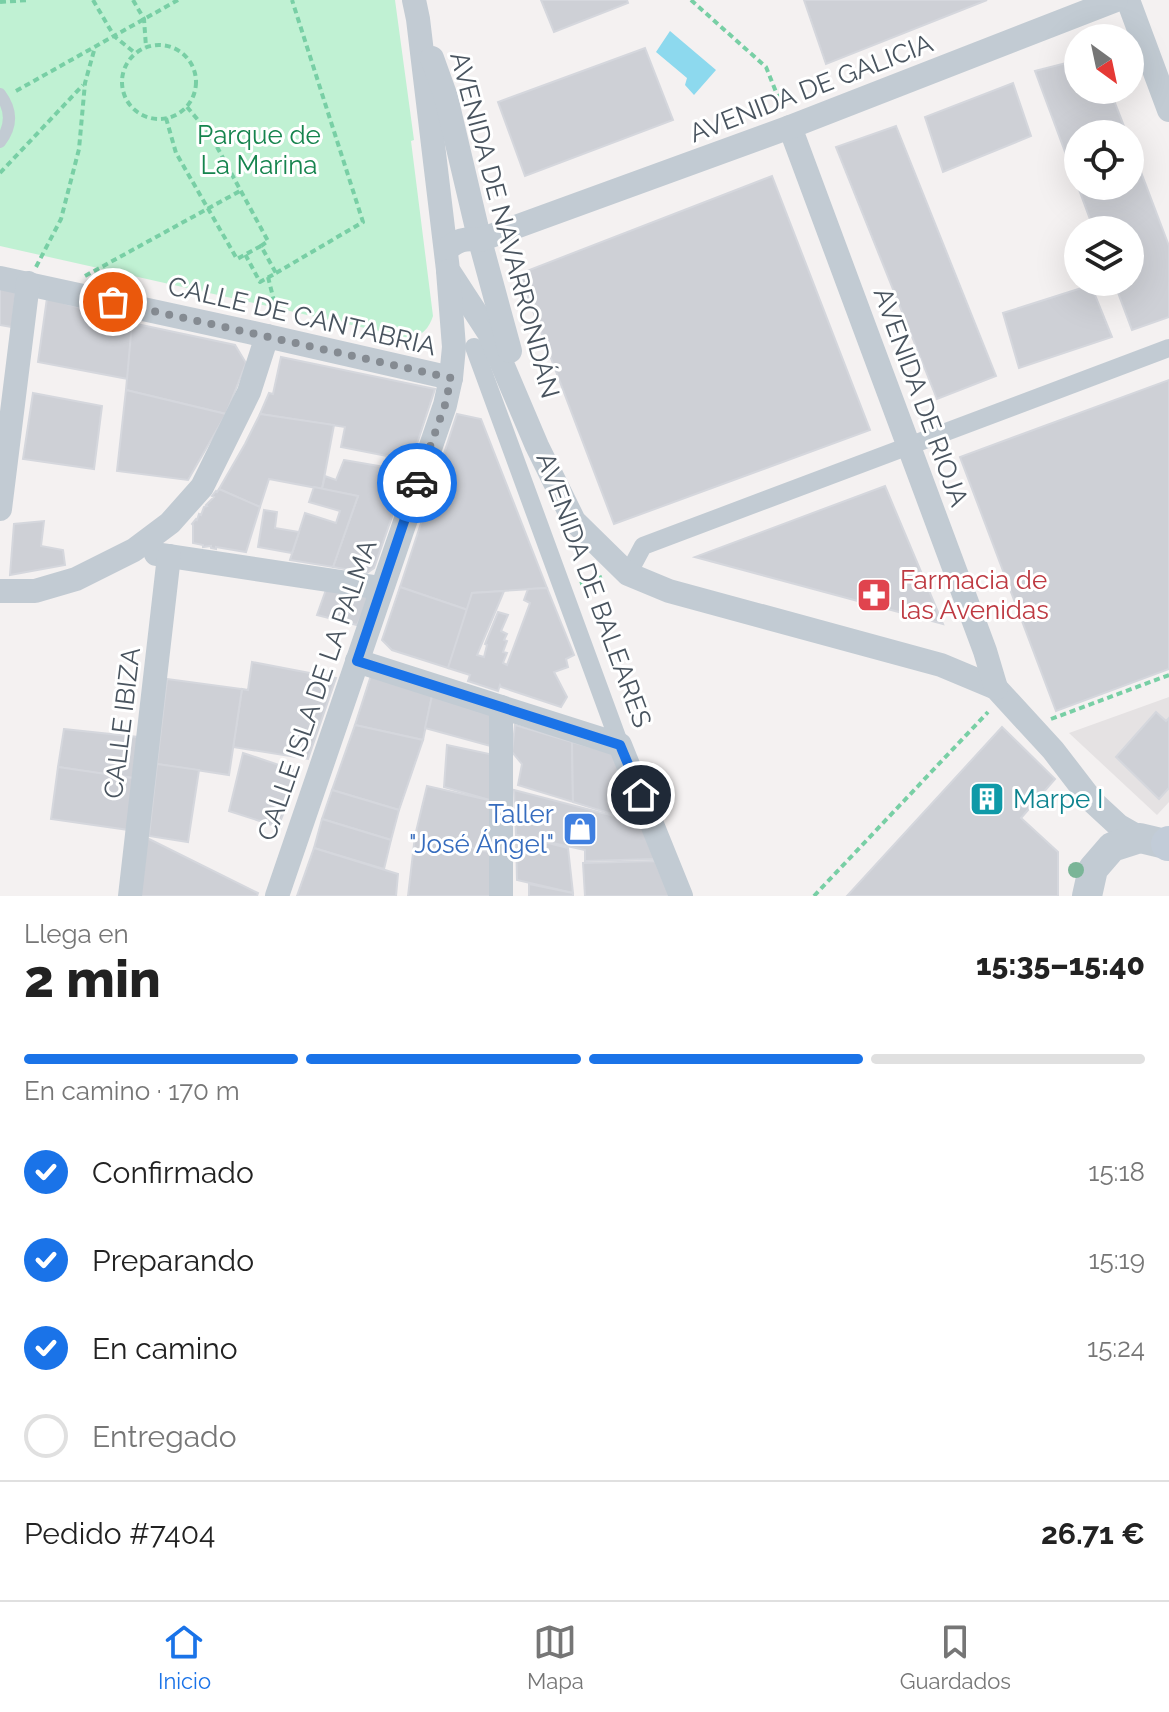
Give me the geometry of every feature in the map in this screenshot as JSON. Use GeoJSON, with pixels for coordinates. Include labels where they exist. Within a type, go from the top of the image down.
{"type":"FeatureCollection","features":[{"type":"Feature","properties":{"kind":"street","name":"AVENIDA DE GALICIA"},"geometry":{"type":"LineString","coordinates":[[480,240],[790,127],[1116,0]]}},
{"type":"Feature","properties":{"kind":"street"},"geometry":{"type":"LineString","coordinates":[[1128,0],[1169,110]]}},
{"type":"Feature","properties":{"kind":"street","name":"AVENIDA DE NAVARRONDÁN"},"geometry":{"type":"LineString","coordinates":[[416,10],[446,97],[488,271],[537,446]]}},
{"type":"Feature","properties":{"kind":"street","name":"AVENIDA DE NAVARRONDÁN"},"geometry":{"type":"LineString","coordinates":[[416,10],[450,267],[489,333],[537,446],[574,521],[628,574],[669,591],[941,665],[1000,692],[1053,750],[1093,802]]}},
{"type":"Feature","properties":{"kind":"street","name":"AVENIDA DE RIOJA"},"geometry":{"type":"LineString","coordinates":[[790,127],[1000,692]]}},
{"type":"Feature","properties":{"kind":"street","name":"AVENIDA DE GALICIA"},"geometry":{"type":"LineString","coordinates":[[488,271],[501,242],[524,224]]}},
{"type":"Feature","properties":{"kind":"street"},"geometry":{"type":"LineString","coordinates":[[480,240],[466,238],[455,241],[450,267],[469,284],[481,280],[488,271]]}},
{"type":"Feature","properties":{"kind":"street","name":"CALLE ISLA DE LA PALMA"},"geometry":{"type":"LineString","coordinates":[[277,896],[445,405],[454,347],[450,267]]}},
{"type":"Feature","properties":{"kind":"street","name":"CALLE DE CANTABRIA"},"geometry":{"type":"LineString","coordinates":[[0,278],[451,378]]}},
{"type":"Feature","properties":{"kind":"street"},"geometry":{"type":"LineString","coordinates":[[0,509],[28,283]]}},
{"type":"Feature","properties":{"kind":"street"},"geometry":{"type":"LineString","coordinates":[[0,591],[35,591],[76,579],[134,550],[170,523],[202,487],[249,392],[258,334]]}},
{"type":"Feature","properties":{"kind":"street","name":"AVENIDA DE BALEARES"},"geometry":{"type":"LineString","coordinates":[[474,347],[620,745],[681,896]]}},
{"type":"Feature","properties":{"kind":"street"},"geometry":{"type":"LineString","coordinates":[[628,574],[643,546],[1169,348]]}},
{"type":"Feature","properties":{"kind":"street"},"geometry":{"type":"LineString","coordinates":[[134,550],[381,588]]}},
{"type":"Feature","properties":{"kind":"street","name":"CALLE IBIZA"},"geometry":{"type":"LineString","coordinates":[[130,896],[169,556]]}},
{"type":"Feature","properties":{"kind":"street"},"geometry":{"type":"LineString","coordinates":[[357,661],[620,745]]}},
{"type":"Feature","properties":{"kind":"street"},"geometry":{"type":"LineString","coordinates":[[501,707],[501,896]]}},
{"type":"Feature","properties":{"kind":"street"},"geometry":{"type":"LineString","coordinates":[[1093,802],[1119,826],[1161,843]]}},
{"type":"Feature","properties":{"kind":"street"},"geometry":{"type":"LineString","coordinates":[[1090,882],[1103,838],[1093,802]]}},
{"type":"Feature","properties":{"kind":"street"},"geometry":{"type":"LineString","coordinates":[[1090,882],[1112,847],[1161,843]]}},
{"type":"Feature","properties":{"kind":"lane"},"geometry":{"type":"LineString","coordinates":[[0,142],[9,121],[9,109],[2,96]]}},
{"type":"Feature","properties":{"kind":"path"},"geometry":{"type":"LineString","coordinates":[[0,2],[29,0]]}},
{"type":"Feature","properties":{"kind":"path"},"geometry":{"type":"LineString","coordinates":[[93,0],[114,36],[135,53]]}},
{"type":"Feature","properties":{"kind":"path"},"geometry":{"type":"LineString","coordinates":[[133,0],[144,19],[146,47]]}},
{"type":"Feature","properties":{"kind":"path"},"geometry":{"type":"LineString","coordinates":[[2,96],[178,0]]}},
{"type":"Feature","properties":{"kind":"path"},"geometry":{"type":"LineString","coordinates":[[245,254],[260,282],[363,222],[292,0]]}},
{"type":"Feature","properties":{"kind":"path"},"geometry":{"type":"LineString","coordinates":[[691,0],[766,67],[790,127]]}},
{"type":"Feature","properties":{"kind":"path"},"geometry":{"type":"LineString","coordinates":[[158,44],[170,46],[190,61],[196,84],[187,107],[177,114],[166,118],[142,115],[125,98],[122,86],[127,62],[146,47],[158,44]]}},
{"type":"Feature","properties":{"kind":"path"},"geometry":{"type":"LineString","coordinates":[[28,283],[61,219],[79,149],[85,83],[95,47]]}},
{"type":"Feature","properties":{"kind":"path"},"geometry":{"type":"LineString","coordinates":[[0,173],[85,83]]}},
{"type":"Feature","properties":{"kind":"path"},"geometry":{"type":"LineString","coordinates":[[166,118],[176,153],[237,259],[268,241],[210,134],[187,107]]}},
{"type":"Feature","properties":{"kind":"path"},"geometry":{"type":"LineString","coordinates":[[59,290],[240,191]]}},
{"type":"Feature","properties":{"kind":"path"},"geometry":{"type":"LineString","coordinates":[[261,246],[276,273]]}},
{"type":"Feature","properties":{"kind":"path"},"geometry":{"type":"LineString","coordinates":[[258,334],[276,309],[268,277]]}},
{"type":"Feature","properties":{"kind":"path"},"geometry":{"type":"LineString","coordinates":[[564,590],[594,579],[628,574]]}},
{"type":"Feature","properties":{"kind":"path"},"geometry":{"type":"LineString","coordinates":[[1031,726],[1169,675]]}},
{"type":"Feature","properties":{"kind":"path"},"geometry":{"type":"LineString","coordinates":[[814,896],[1000,692]]}},
{"type":"Feature","properties":{"kind":"shaded area"},"geometry":{"type":"Polygon","coordinates":[[[1169,697],[1169,802],[1157,815],[1069,733],[1169,697]]]}},
{"type":"Feature","properties":{"kind":"green space","name":"Parque de La Marina"},"geometry":{"type":"Polygon","coordinates":[[[0,0],[395,0],[433,316],[426,329],[419,335],[405,337],[0,246],[0,0]]]}},
{"type":"Feature","properties":{"kind":"water"},"geometry":{"type":"Polygon","coordinates":[[[670,31],[716,70],[694,95],[685,85],[687,78],[656,52],[670,31]]]}},
{"type":"Feature","properties":{"kind":"building"},"geometry":{"type":"Polygon","coordinates":[[[541,0],[627,0],[628,3],[554,32],[541,0]]]}},
{"type":"Feature","properties":{"kind":"building"},"geometry":{"type":"Polygon","coordinates":[[[804,0],[987,0],[826,64],[804,0]]]}},
{"type":"Feature","properties":{"kind":"building"},"geometry":{"type":"Polygon","coordinates":[[[645,48],[673,120],[525,176],[498,102],[645,48]]]}},
{"type":"Feature","properties":{"kind":"building"},"geometry":{"type":"Polygon","coordinates":[[[1064,64],[1064,104],[1115,104],[1122,120],[1064,120],[1064,149],[1035,71],[1064,64]]]}},
{"type":"Feature","properties":{"kind":"building"},"geometry":{"type":"Polygon","coordinates":[[[1013,83],[1031,136],[943,172],[925,117],[1013,83]]]}},
{"type":"Feature","properties":{"kind":"building"},"geometry":{"type":"Polygon","coordinates":[[[896,126],[996,376],[937,399],[836,147],[896,126]]]}},
{"type":"Feature","properties":{"kind":"building"},"geometry":{"type":"Polygon","coordinates":[[[772,176],[870,430],[614,524],[519,274],[772,176]]]}},
{"type":"Feature","properties":{"kind":"building"},"geometry":{"type":"Polygon","coordinates":[[[1144,180],[1169,246],[1169,317],[1132,330],[1119,296],[1144,296],[1144,216],[1089,216],[1083,200],[1144,200],[1144,180]]]}},
{"type":"Feature","properties":{"kind":"building"},"geometry":{"type":"Polygon","coordinates":[[[0,286],[16,289],[12,327],[0,325],[0,286]]]}},
{"type":"Feature","properties":{"kind":"building"},"geometry":{"type":"Polygon","coordinates":[[[1064,294],[1064,296],[1095,296],[1112,337],[1019,368],[1003,313],[1064,294]]]}},
{"type":"Feature","properties":{"kind":"building"},"geometry":{"type":"Polygon","coordinates":[[[47,298],[132,323],[128,379],[38,362],[47,298]]]}},
{"type":"Feature","properties":{"kind":"building"},"geometry":{"type":"Polygon","coordinates":[[[132,323],[235,345],[246,363],[226,414],[126,390],[132,323]]]}},
{"type":"Feature","properties":{"kind":"building"},"geometry":{"type":"Polygon","coordinates":[[[281,357],[435,389],[408,471],[384,467],[387,456],[341,447],[345,427],[260,414],[269,393],[273,394],[281,357]]]}},
{"type":"Feature","properties":{"kind":"building"},"geometry":{"type":"Polygon","coordinates":[[[1169,380],[1169,669],[1056,711],[960,457],[1169,380]]]}},
{"type":"Feature","properties":{"kind":"building"},"geometry":{"type":"Polygon","coordinates":[[[126,390],[226,414],[188,480],[117,471],[126,390]]]}},
{"type":"Feature","properties":{"kind":"building"},"geometry":{"type":"Polygon","coordinates":[[[33,393],[102,406],[94,469],[23,459],[33,393]]]}},
{"type":"Feature","properties":{"kind":"building"},"geometry":{"type":"Polygon","coordinates":[[[260,414],[334,425],[322,489],[269,479],[260,507],[219,489],[260,414]]]}},
{"type":"Feature","properties":{"kind":"building"},"geometry":{"type":"Polygon","coordinates":[[[457,414],[481,419],[547,588],[472,593],[468,610],[400,587],[457,414]]]}},
{"type":"Feature","properties":{"kind":"building"},"geometry":{"type":"Polygon","coordinates":[[[344,460],[408,471],[374,568],[367,573],[333,567],[358,496],[322,489],[325,476],[336,480],[344,460]]]}},
{"type":"Feature","properties":{"kind":"building"},"geometry":{"type":"Polygon","coordinates":[[[885,486],[943,624],[695,557],[885,486]]]}},
{"type":"Feature","properties":{"kind":"building"},"geometry":{"type":"Polygon","coordinates":[[[314,487],[358,496],[333,567],[290,560],[305,513],[336,523],[340,511],[309,502],[314,487]]]}},
{"type":"Feature","properties":{"kind":"building"},"geometry":{"type":"Polygon","coordinates":[[[219,489],[260,507],[246,552],[193,543],[192,524],[219,489]]]}},
{"type":"Feature","properties":{"kind":"building"},"geometry":{"type":"Polygon","coordinates":[[[264,510],[277,512],[275,528],[299,532],[292,553],[258,547],[264,510]]]}},
{"type":"Feature","properties":{"kind":"building"},"geometry":{"type":"Polygon","coordinates":[[[44,521],[41,546],[63,550],[65,565],[10,575],[14,524],[44,521]]]}},
{"type":"Feature","properties":{"kind":"building"},"geometry":{"type":"Polygon","coordinates":[[[327,587],[372,595],[357,625],[317,615],[327,587]]]}},
{"type":"Feature","properties":{"kind":"building"},"geometry":{"type":"Polygon","coordinates":[[[400,587],[468,610],[448,668],[392,650],[382,640],[400,587]]]}},
{"type":"Feature","properties":{"kind":"building"},"geometry":{"type":"Polygon","coordinates":[[[547,588],[574,655],[566,659],[568,667],[554,672],[567,697],[561,707],[500,685],[498,691],[468,681],[470,675],[448,668],[472,593],[504,591],[477,655],[484,657],[485,644],[498,612],[508,615],[501,631],[507,634],[503,652],[507,653],[503,663],[507,665],[530,603],[524,600],[528,589],[547,588]]]}},
{"type":"Feature","properties":{"kind":"building"},"geometry":{"type":"Polygon","coordinates":[[[252,662],[336,678],[308,759],[233,747],[242,689],[248,690],[252,662]]]}},
{"type":"Feature","properties":{"kind":"building"},"geometry":{"type":"Polygon","coordinates":[[[374,666],[433,691],[423,740],[355,725],[374,666]]]}},
{"type":"Feature","properties":{"kind":"building"},"geometry":{"type":"Polygon","coordinates":[[[167,679],[242,689],[229,775],[157,764],[167,679]]]}},
{"type":"Feature","properties":{"kind":"building"},"geometry":{"type":"Polygon","coordinates":[[[433,691],[495,711],[494,747],[425,728],[433,691]]]}},
{"type":"Feature","properties":{"kind":"building"},"geometry":{"type":"Polygon","coordinates":[[[1156,712],[1166,721],[1169,718],[1169,788],[1159,799],[1116,757],[1156,712]]]}},
{"type":"Feature","properties":{"kind":"building"},"geometry":{"type":"Polygon","coordinates":[[[355,725],[423,740],[399,810],[332,790],[355,725]]]}},
{"type":"Feature","properties":{"kind":"building"},"geometry":{"type":"Polygon","coordinates":[[[515,725],[572,742],[573,802],[518,785],[522,764],[512,752],[515,725]]]}},
{"type":"Feature","properties":{"kind":"building","name":"Marpe I"},"geometry":{"type":"Polygon","coordinates":[[[1002,727],[1055,779],[1021,818],[1058,852],[1058,896],[847,896],[1002,727]]]}},
{"type":"Feature","properties":{"kind":"building"},"geometry":{"type":"Polygon","coordinates":[[[64,729],[138,737],[133,778],[58,767],[64,729]]]}},
{"type":"Feature","properties":{"kind":"building"},"geometry":{"type":"Polygon","coordinates":[[[572,742],[619,755],[641,823],[573,802],[572,742]]]}},
{"type":"Feature","properties":{"kind":"building"},"geometry":{"type":"Polygon","coordinates":[[[447,745],[494,755],[493,801],[444,787],[447,745]]]}},
{"type":"Feature","properties":{"kind":"building"},"geometry":{"type":"Polygon","coordinates":[[[243,753],[300,772],[278,827],[229,811],[243,753]]]}},
{"type":"Feature","properties":{"kind":"building"},"geometry":{"type":"Polygon","coordinates":[[[157,764],[199,770],[188,842],[149,836],[157,764]]]}},
{"type":"Feature","properties":{"kind":"building"},"geometry":{"type":"Polygon","coordinates":[[[58,767],[133,778],[129,830],[51,819],[58,767]]]}},
{"type":"Feature","properties":{"kind":"building"},"geometry":{"type":"Polygon","coordinates":[[[427,786],[493,801],[494,853],[415,836],[427,786]]]}},
{"type":"Feature","properties":{"kind":"building"},"geometry":{"type":"Polygon","coordinates":[[[332,790],[399,810],[391,840],[322,819],[332,790]]]}},
{"type":"Feature","properties":{"kind":"building","name":"Taller \"José Ángel\""},"geometry":{"type":"Polygon","coordinates":[[[514,790],[641,823],[655,859],[585,861],[585,850],[516,835],[514,790]]]}},
{"type":"Feature","properties":{"kind":"building"},"geometry":{"type":"Polygon","coordinates":[[[322,819],[391,840],[384,869],[314,848],[322,819]]]}},
{"type":"Feature","properties":{"kind":"building"},"geometry":{"type":"Polygon","coordinates":[[[516,835],[568,848],[573,893],[517,880],[516,835]]]}},
{"type":"Feature","properties":{"kind":"building"},"geometry":{"type":"Polygon","coordinates":[[[415,836],[494,853],[492,896],[408,896],[415,836]]]}},
{"type":"Feature","properties":{"kind":"building"},"geometry":{"type":"Polygon","coordinates":[[[147,838],[258,893],[257,896],[140,896],[147,838]]]}},
{"type":"Feature","properties":{"kind":"building"},"geometry":{"type":"Polygon","coordinates":[[[314,848],[398,874],[396,896],[297,896],[314,848]]]}},
{"type":"Feature","properties":{"kind":"building"},"geometry":{"type":"Polygon","coordinates":[[[655,861],[670,896],[585,896],[583,863],[655,861]]]}},
{"type":"Feature","properties":{"kind":"building"},"geometry":{"type":"Polygon","coordinates":[[[529,884],[573,893],[573,896],[529,896],[529,884]]]}},
{"type":"Feature","properties":{"kind":"way so far"},"geometry":{"type":"LineString","coordinates":[[113,302],[451,378],[445,405],[417,483]]}},
{"type":"Feature","properties":{"kind":"place","name":"Farmacia de las Avenidas"},"geometry":{"type":"Point","coordinates":[874,595]}},
{"type":"Feature","properties":{"kind":"place","name":"Marpe I"},"geometry":{"type":"Point","coordinates":[987,799]}},
{"type":"Feature","properties":{"kind":"place","name":"Taller \"José Ángel\""},"geometry":{"type":"Point","coordinates":[580,829]}},
{"type":"Feature","properties":{"kind":"route"},"geometry":{"type":"LineString","coordinates":[[417,483],[357,661],[620,745],[641,795]]}}]}
